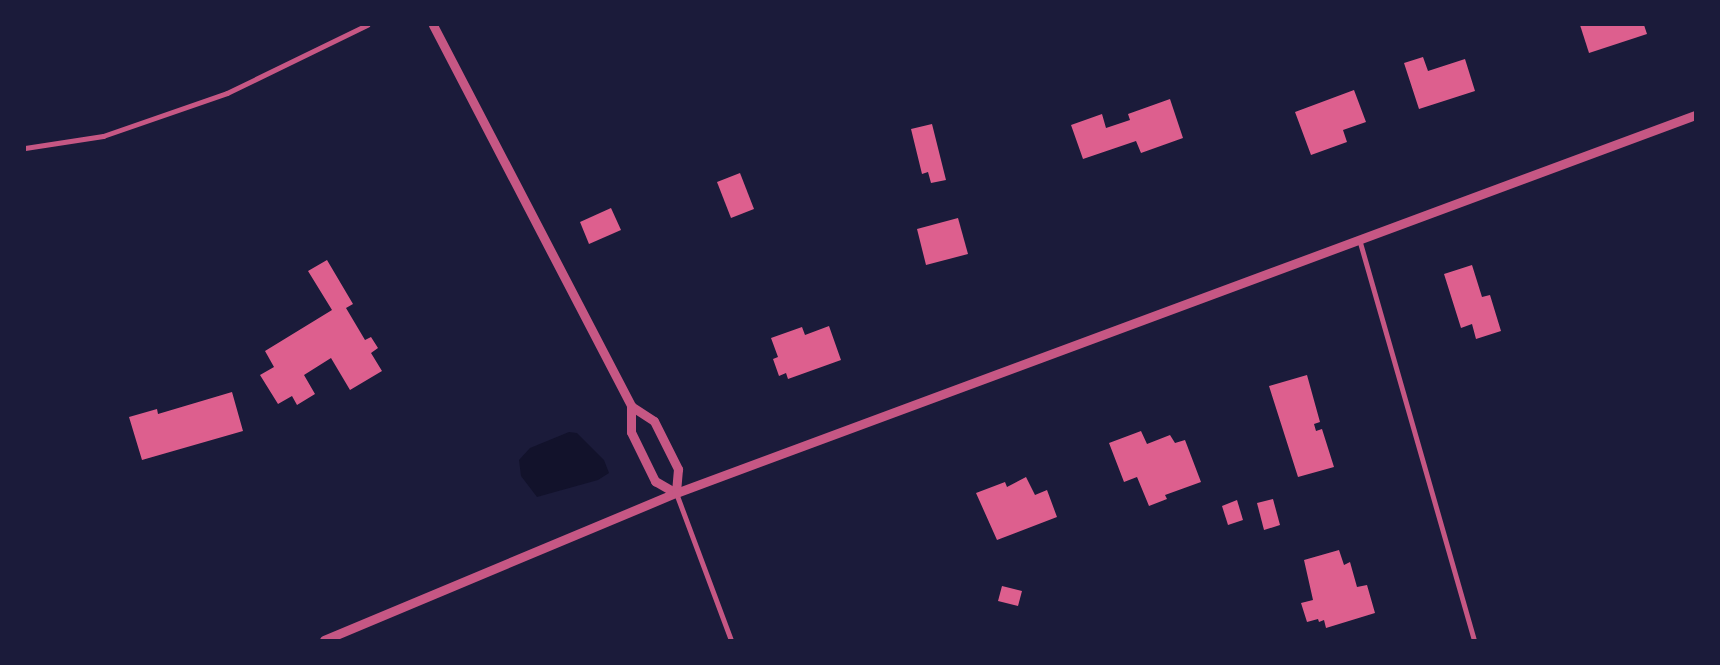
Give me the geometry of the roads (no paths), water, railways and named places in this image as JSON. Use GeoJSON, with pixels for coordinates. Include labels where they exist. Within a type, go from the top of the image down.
{"type":"FeatureCollection","features":[{"type":"Feature","properties":{"kind":"street"},"geometry":{"type":"LineString","coordinates":[[25,148],[103,136],[227,93],[367,25]]}},
{"type":"Feature","properties":{"kind":"street"},"geometry":{"type":"LineString","coordinates":[[433,25],[631,406],[631,432],[656,481],[676,493]]}},
{"type":"Feature","properties":{"kind":"street"},"geometry":{"type":"LineString","coordinates":[[324,640],[676,493],[1695,115]]}},
{"type":"Feature","properties":{"kind":"street"},"geometry":{"type":"LineString","coordinates":[[1359,240],[1474,640]]}},
{"type":"Feature","properties":{"kind":"street"},"geometry":{"type":"LineString","coordinates":[[631,406],[654,420],[678,469],[676,493],[731,640]]}}]}
